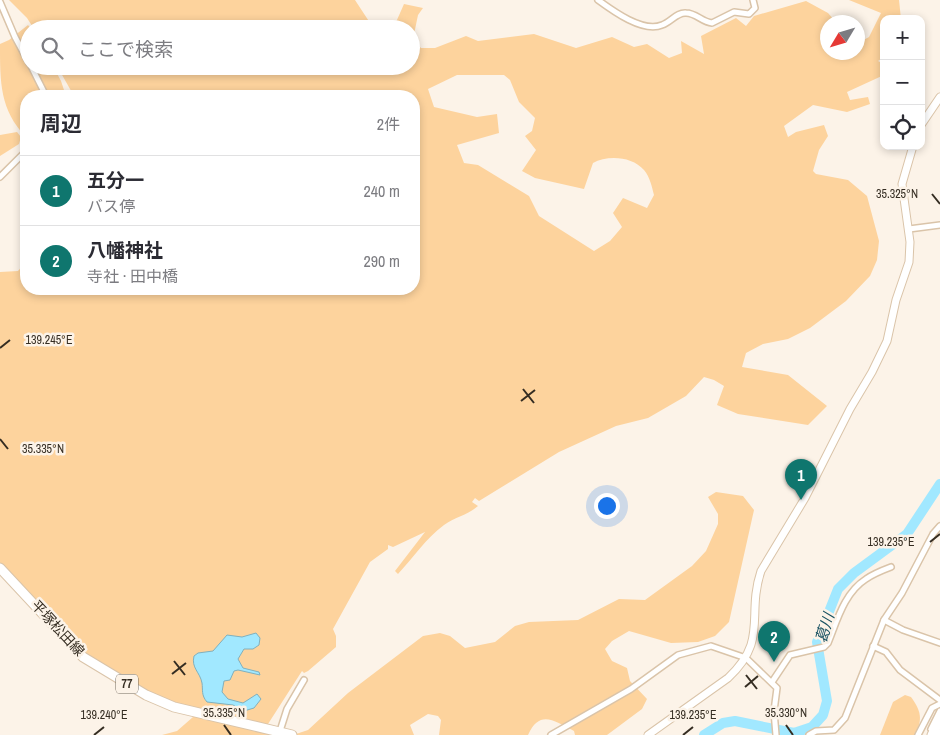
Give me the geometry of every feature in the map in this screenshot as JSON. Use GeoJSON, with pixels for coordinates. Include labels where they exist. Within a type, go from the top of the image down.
{"type":"FeatureCollection","features":[{"type":"Feature","properties":{"kind":"main road","name":"平塚松田線"},"geometry":{"type":"LineString","coordinates":[[0,568],[83,657],[146,696],[174,707],[292,735]]}},
{"type":"Feature","properties":{"kind":"main road"},"geometry":{"type":"LineString","coordinates":[[931,732],[940,720]]}},
{"type":"Feature","properties":{"kind":"street"},"geometry":{"type":"LineString","coordinates":[[598,0],[622,17],[654,26],[663,25],[682,13],[690,13],[712,23],[734,12],[749,14],[755,8],[753,0]]}},
{"type":"Feature","properties":{"kind":"street"},"geometry":{"type":"LineString","coordinates":[[0,2],[20,47]]}},
{"type":"Feature","properties":{"kind":"street"},"geometry":{"type":"LineString","coordinates":[[36,75],[43,90]]}},
{"type":"Feature","properties":{"kind":"street"},"geometry":{"type":"LineString","coordinates":[[925,119],[940,97]]}},
{"type":"Feature","properties":{"kind":"street"},"geometry":{"type":"LineString","coordinates":[[648,735],[728,678],[746,658],[754,639],[757,584],[761,571],[805,498],[850,409],[888,341],[897,294],[909,262],[909,229],[902,184],[912,150]]}},
{"type":"Feature","properties":{"kind":"street"},"geometry":{"type":"LineString","coordinates":[[0,177],[20,158]]}},
{"type":"Feature","properties":{"kind":"street"},"geometry":{"type":"LineString","coordinates":[[909,229],[940,225]]}},
{"type":"Feature","properties":{"kind":"street"},"geometry":{"type":"LineString","coordinates":[[809,735],[816,731],[834,730],[846,718],[884,620],[902,593],[933,534],[940,526]]}},
{"type":"Feature","properties":{"kind":"street"},"geometry":{"type":"LineString","coordinates":[[772,682],[790,654],[822,648],[828,643],[849,596],[864,579],[891,567]]}},
{"type":"Feature","properties":{"kind":"street"},"geometry":{"type":"LineString","coordinates":[[884,620],[903,630],[940,643]]}},
{"type":"Feature","properties":{"kind":"street"},"geometry":{"type":"LineString","coordinates":[[551,735],[570,722],[631,690],[678,655],[711,646],[746,658],[777,688],[778,693],[774,711],[777,724],[776,735]]}},
{"type":"Feature","properties":{"kind":"street"},"geometry":{"type":"LineString","coordinates":[[873,646],[886,652],[900,670],[940,700]]}},
{"type":"Feature","properties":{"kind":"street"},"geometry":{"type":"LineString","coordinates":[[280,731],[287,709],[304,680]]}},
{"type":"Feature","properties":{"kind":"street"},"geometry":{"type":"LineString","coordinates":[[918,735],[932,708],[940,704]]}},
{"type":"Feature","properties":{"kind":"street"},"geometry":{"type":"LineString","coordinates":[[931,732],[940,711]]}},
{"type":"Feature","properties":{"kind":"street"},"geometry":{"type":"LineString","coordinates":[[834,730],[838,735]]}},
{"type":"Feature","properties":{"kind":"shaded area"},"geometry":{"type":"Polygon","coordinates":[[[9,0],[355,0],[368,20],[28,20],[9,0]]]}},
{"type":"Feature","properties":{"kind":"shaded area"},"geometry":{"type":"Polygon","coordinates":[[[849,0],[899,0],[901,15],[880,15],[881,13],[849,0]]]}},
{"type":"Feature","properties":{"kind":"shaded area"},"geometry":{"type":"Polygon","coordinates":[[[806,1],[830,15],[820,15],[820,60],[865,60],[865,39],[869,37],[880,15],[880,60],[878,61],[880,62],[880,77],[847,92],[850,100],[868,97],[870,104],[847,112],[813,105],[784,126],[788,137],[796,132],[824,125],[828,136],[819,150],[813,171],[816,174],[848,180],[867,196],[879,241],[877,260],[870,276],[846,301],[810,328],[788,339],[763,344],[746,353],[742,367],[788,375],[827,406],[808,425],[738,414],[717,405],[724,386],[704,377],[686,396],[648,418],[616,426],[559,452],[479,501],[475,498],[472,502],[478,506],[437,530],[398,574],[395,571],[425,532],[393,547],[388,545],[388,549],[370,562],[333,629],[336,636],[336,647],[308,671],[304,673],[302,671],[268,724],[269,735],[162,735],[177,731],[193,717],[184,708],[129,685],[84,653],[14,576],[0,564],[0,272],[18,271],[20,268],[20,295],[420,295],[420,90],[71,90],[62,75],[420,75],[420,47],[435,48],[466,36],[478,41],[534,34],[576,48],[612,37],[634,47],[647,44],[669,58],[682,53],[681,41],[704,54],[701,36],[736,18],[746,26],[754,16],[806,1]],[[457,75],[428,89],[434,107],[477,117],[497,114],[499,133],[457,145],[464,163],[478,165],[529,196],[539,216],[594,251],[610,241],[622,227],[613,213],[623,198],[647,208],[654,195],[648,176],[639,165],[619,158],[599,160],[593,163],[584,189],[535,178],[522,171],[536,150],[525,136],[532,131],[535,118],[519,102],[510,80],[504,75],[457,75]]]}},
{"type":"Feature","properties":{"kind":"shaded area"},"geometry":{"type":"Polygon","coordinates":[[[404,4],[423,8],[417,20],[397,20],[404,4]]]}},
{"type":"Feature","properties":{"kind":"shaded area"},"geometry":{"type":"Polygon","coordinates":[[[20,31],[20,75],[58,75],[64,90],[20,90],[20,130],[6,106],[1,83],[0,44],[20,31]]]}},
{"type":"Feature","properties":{"kind":"shaded area"},"geometry":{"type":"Polygon","coordinates":[[[17,132],[20,136],[19,144],[0,156],[0,135],[17,132]]]}},
{"type":"Feature","properties":{"kind":"shaded area"},"geometry":{"type":"Polygon","coordinates":[[[716,492],[743,496],[754,510],[729,622],[715,636],[698,642],[671,643],[629,631],[612,641],[605,649],[612,661],[627,668],[630,681],[647,699],[642,709],[607,735],[575,735],[574,731],[554,721],[543,720],[537,722],[528,735],[439,735],[441,720],[438,716],[428,714],[410,725],[414,735],[293,735],[308,730],[348,693],[423,636],[440,633],[450,636],[465,648],[495,642],[515,626],[529,622],[578,620],[619,599],[645,600],[692,566],[706,551],[718,524],[718,514],[708,497],[716,492]]]}},
{"type":"Feature","properties":{"kind":"shaded area"},"geometry":{"type":"Polygon","coordinates":[[[905,695],[911,697],[920,715],[915,735],[880,735],[893,702],[905,695]]]}},
{"type":"Feature","properties":{"kind":"water"},"geometry":{"type":"Polygon","coordinates":[[[256,633],[260,638],[259,645],[253,649],[244,649],[238,659],[243,668],[259,672],[260,675],[238,670],[234,671],[230,680],[224,681],[222,692],[228,699],[243,703],[257,694],[261,699],[254,708],[244,711],[233,705],[207,702],[203,695],[201,679],[194,664],[194,656],[198,653],[213,651],[227,635],[242,637],[256,633]]]}},
{"type":"Feature","properties":{"kind":"waterway","name":"葛川"},"geometry":{"type":"LineString","coordinates":[[704,735],[723,723],[735,721],[794,733],[812,727],[823,715],[827,701],[817,642],[838,589],[854,573],[907,534],[940,484]]}},
{"type":"Feature","properties":{"kind":"place","name":"五分一"},"geometry":{"type":"Point","coordinates":[801,500]}},
{"type":"Feature","properties":{"kind":"place","name":"八幡神社"},"geometry":{"type":"Point","coordinates":[774,662]}}]}
